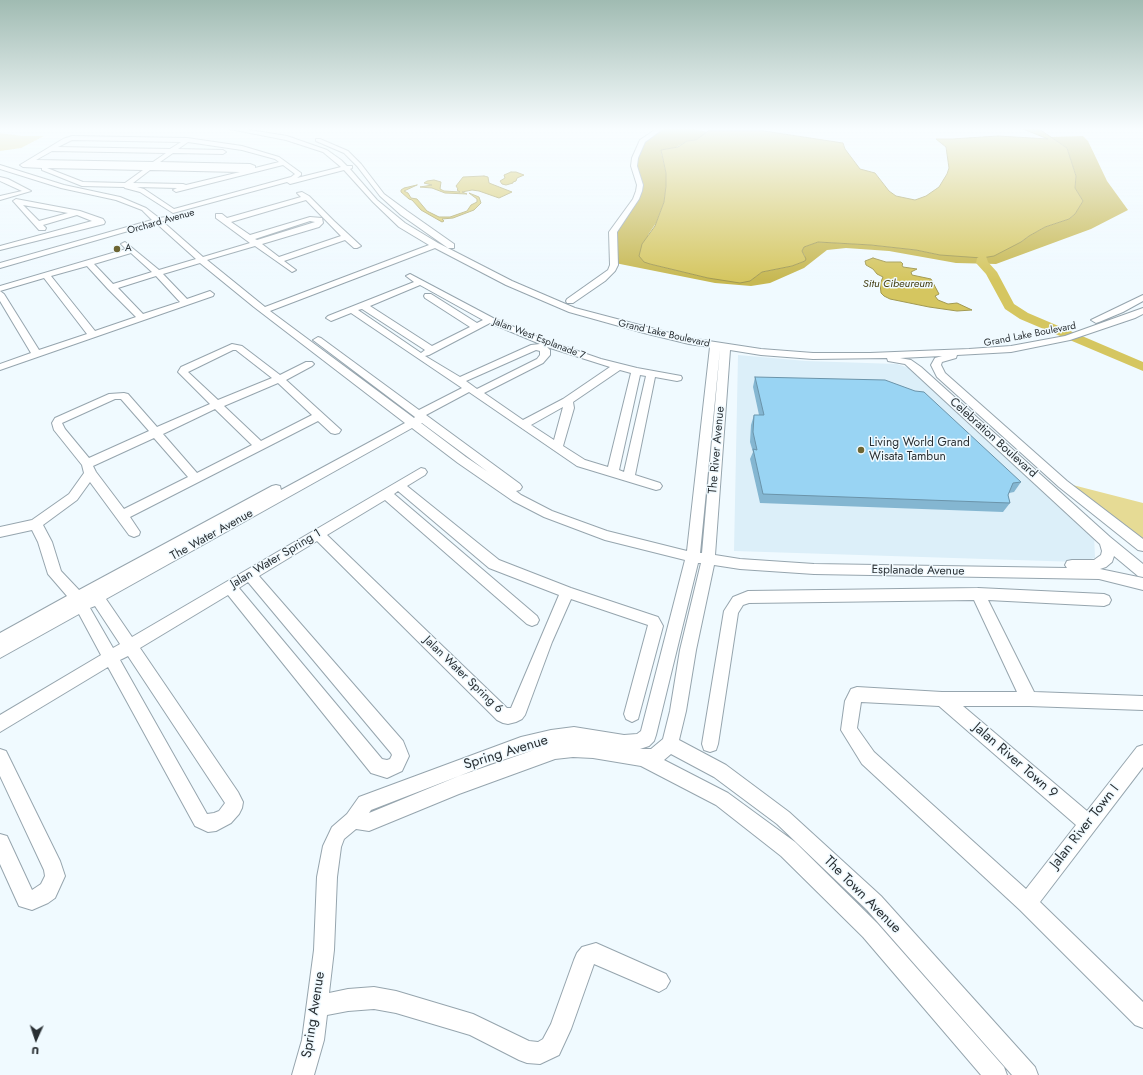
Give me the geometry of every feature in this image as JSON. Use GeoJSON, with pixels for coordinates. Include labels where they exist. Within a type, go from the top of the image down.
{"type":"FeatureCollection","features":[{"type":"Feature","properties":{"kind":"street"},"geometry":{"type":"LineString","coordinates":[[0,198],[28,191],[4,179]]}},
{"type":"Feature","properties":{"kind":"street"},"geometry":{"type":"LineString","coordinates":[[39,179],[63,188],[120,197],[165,220],[207,259],[236,277]]}},
{"type":"Feature","properties":{"kind":"street"},"geometry":{"type":"LineString","coordinates":[[69,179],[82,184],[183,186]]}},
{"type":"Feature","properties":{"kind":"street"},"geometry":{"type":"LineString","coordinates":[[128,184],[134,179]]}},
{"type":"Feature","properties":{"kind":"street"},"geometry":{"type":"LineString","coordinates":[[168,193],[221,179]]}},
{"type":"Feature","properties":{"kind":"street"},"geometry":{"type":"LineString","coordinates":[[128,184],[128,187],[142,190],[171,211],[286,179]]}},
{"type":"Feature","properties":{"kind":"street","name":"Orchard Avenue"},"geometry":{"type":"LineString","coordinates":[[0,266],[313,179]]}},
{"type":"Feature","properties":{"kind":"street","name":"Grand Lake Boulevard"},"geometry":{"type":"LineString","coordinates":[[355,179],[386,212],[415,234],[445,251],[509,283],[572,310],[647,331],[720,346],[761,352],[813,356],[870,356],[1011,349],[1066,338],[1143,311]]}},
{"type":"Feature","properties":{"kind":"street","name":"Grand Lake Boulevard"},"geometry":{"type":"LineString","coordinates":[[370,179],[382,195],[428,230],[454,247],[527,284],[570,301],[623,318],[685,333],[758,343],[836,350],[924,350],[1003,342],[1053,332],[1074,327],[1120,310],[1143,298]]}},
{"type":"Feature","properties":{"kind":"street"},"geometry":{"type":"LineString","coordinates":[[570,301],[612,268],[613,232],[636,199],[640,185],[638,179]]}},
{"type":"Feature","properties":{"kind":"street"},"geometry":{"type":"LineString","coordinates":[[120,197],[135,188]]}},
{"type":"Feature","properties":{"kind":"street"},"geometry":{"type":"LineString","coordinates":[[120,197],[142,190]]}},
{"type":"Feature","properties":{"kind":"street"},"geometry":{"type":"LineString","coordinates":[[299,192],[308,198],[348,239],[357,246]]}},
{"type":"Feature","properties":{"kind":"street"},"geometry":{"type":"LineString","coordinates":[[153,197],[160,195]]}},
{"type":"Feature","properties":{"kind":"street"},"geometry":{"type":"LineString","coordinates":[[0,205],[37,196]]}},
{"type":"Feature","properties":{"kind":"street"},"geometry":{"type":"LineString","coordinates":[[228,223],[308,198]]}},
{"type":"Feature","properties":{"kind":"street"},"geometry":{"type":"LineString","coordinates":[[0,240],[3,248],[103,223],[77,213],[16,201]]}},
{"type":"Feature","properties":{"kind":"street"},"geometry":{"type":"LineString","coordinates":[[16,201],[37,224],[44,229]]}},
{"type":"Feature","properties":{"kind":"street"},"geometry":{"type":"LineString","coordinates":[[37,224],[77,213]]}},
{"type":"Feature","properties":{"kind":"street"},"geometry":{"type":"LineString","coordinates":[[219,216],[292,270]]}},
{"type":"Feature","properties":{"kind":"street"},"geometry":{"type":"LineString","coordinates":[[111,287],[258,244],[316,225],[319,223],[319,220],[310,219],[250,238]]}},
{"type":"Feature","properties":{"kind":"street"},"geometry":{"type":"LineString","coordinates":[[415,234],[428,230]]}},
{"type":"Feature","properties":{"kind":"street"},"geometry":{"type":"LineString","coordinates":[[281,262],[348,239]]}},
{"type":"Feature","properties":{"kind":"street"},"geometry":{"type":"LineString","coordinates":[[265,305],[426,241]]}},
{"type":"Feature","properties":{"kind":"street"},"geometry":{"type":"LineString","coordinates":[[124,243],[158,273],[185,302]]}},
{"type":"Feature","properties":{"kind":"street"},"geometry":{"type":"LineString","coordinates":[[265,305],[435,245]]}},
{"type":"Feature","properties":{"kind":"street"},"geometry":{"type":"LineString","coordinates":[[445,251],[454,247]]}},
{"type":"Feature","properties":{"kind":"street"},"geometry":{"type":"LineString","coordinates":[[0,289],[132,250]]}},
{"type":"Feature","properties":{"kind":"street","name":"Orchard Avenue"},"geometry":{"type":"LineString","coordinates":[[0,269],[36,257]]}},
{"type":"Feature","properties":{"kind":"street","name":"Esplanade Avenue"},"geometry":{"type":"LineString","coordinates":[[207,259],[265,305],[416,417],[524,493],[552,508],[610,530],[704,556],[814,569],[1099,574],[1143,584]]}},
{"type":"Feature","properties":{"kind":"street"},"geometry":{"type":"LineString","coordinates":[[88,262],[140,317]]}},
{"type":"Feature","properties":{"kind":"street"},"geometry":{"type":"LineString","coordinates":[[46,275],[92,334]]}},
{"type":"Feature","properties":{"kind":"street","name":"Jalan West Esplanade 7"},"geometry":{"type":"LineString","coordinates":[[410,276],[490,320],[572,354],[636,371],[677,378]]}},
{"type":"Feature","properties":{"kind":"street"},"geometry":{"type":"LineString","coordinates":[[331,318],[421,282]]}},
{"type":"Feature","properties":{"kind":"street"},"geometry":{"type":"LineString","coordinates":[[412,286],[477,327]]}},
{"type":"Feature","properties":{"kind":"street"},"geometry":{"type":"LineString","coordinates":[[0,294],[37,354]]}},
{"type":"Feature","properties":{"kind":"street"},"geometry":{"type":"LineString","coordinates":[[0,367],[140,317],[210,294]]}},
{"type":"Feature","properties":{"kind":"street"},"geometry":{"type":"LineString","coordinates":[[364,306],[432,350]]}},
{"type":"Feature","properties":{"kind":"street"},"geometry":{"type":"LineString","coordinates":[[352,310],[581,463],[656,486]]}},
{"type":"Feature","properties":{"kind":"street"},"geometry":{"type":"LineString","coordinates":[[419,356],[490,320]]}},
{"type":"Feature","properties":{"kind":"street","name":"The River Avenue"},"geometry":{"type":"LineString","coordinates":[[704,556],[720,346]]}},
{"type":"Feature","properties":{"kind":"street"},"geometry":{"type":"LineString","coordinates":[[259,446],[218,404],[183,372],[185,369],[225,350],[237,347],[279,379],[335,430]]}},
{"type":"Feature","properties":{"kind":"street","name":"The Water Avenue"},"geometry":{"type":"LineString","coordinates":[[0,651],[95,594],[416,417],[540,361],[545,355],[545,350],[542,347],[534,347],[459,381]]}},
{"type":"Feature","properties":{"kind":"street","name":"Celebration Boulevard"},"geometry":{"type":"LineString","coordinates":[[969,352],[938,360],[936,364],[941,375],[1063,484],[1139,543]]}},
{"type":"Feature","properties":{"kind":"street","name":"Celebration Boulevard"},"geometry":{"type":"LineString","coordinates":[[870,356],[898,359],[908,362],[918,369],[1105,541],[1143,572]]}},
{"type":"Feature","properties":{"kind":"street"},"geometry":{"type":"LineString","coordinates":[[959,392],[952,390],[923,360],[915,360],[962,406],[974,421]]}},
{"type":"Feature","properties":{"kind":"street"},"geometry":{"type":"LineString","coordinates":[[0,532],[36,524],[73,497],[89,468],[156,433],[218,404],[279,379],[309,364]]}},
{"type":"Feature","properties":{"kind":"street"},"geometry":{"type":"LineString","coordinates":[[523,425],[567,400],[619,366]]}},
{"type":"Feature","properties":{"kind":"street"},"geometry":{"type":"LineString","coordinates":[[612,473],[636,371]]}},
{"type":"Feature","properties":{"kind":"street"},"geometry":{"type":"LineString","coordinates":[[629,478],[651,374]]}},
{"type":"Feature","properties":{"kind":"street"},"geometry":{"type":"LineString","coordinates":[[134,532],[60,430],[57,423],[64,417],[119,395],[124,396],[195,478]]}},
{"type":"Feature","properties":{"kind":"street"},"geometry":{"type":"LineString","coordinates":[[557,447],[569,408],[567,400]]}},
{"type":"Feature","properties":{"kind":"street"},"geometry":{"type":"LineString","coordinates":[[122,516],[319,416]]}},
{"type":"Feature","properties":{"kind":"street","name":"Jalan Water Spring 1"},"geometry":{"type":"LineString","coordinates":[[0,724],[422,472]]}},
{"type":"Feature","properties":{"kind":"street"},"geometry":{"type":"LineString","coordinates":[[400,486],[494,564],[567,592],[653,621],[656,626],[632,714]]}},
{"type":"Feature","properties":{"kind":"street"},"geometry":{"type":"LineString","coordinates":[[386,494],[532,620]]}},
{"type":"Feature","properties":{"kind":"street"},"geometry":{"type":"LineString","coordinates":[[36,524],[45,542],[55,574],[79,603],[201,820],[208,824],[225,817],[233,808],[234,802],[232,798],[95,594]]}},
{"type":"Feature","properties":{"kind":"street","name":"Jalan Water Spring 6"},"geometry":{"type":"LineString","coordinates":[[318,534],[503,715],[508,716],[516,714],[519,710],[545,642],[567,592]]}},
{"type":"Feature","properties":{"kind":"street","name":"Esplanade Avenue"},"geometry":{"type":"LineString","coordinates":[[729,560],[1084,566],[1101,563],[1107,558],[1109,551],[1105,541]]}},
{"type":"Feature","properties":{"kind":"street"},"geometry":{"type":"LineString","coordinates":[[643,758],[654,757],[670,744],[680,700],[704,556]]}},
{"type":"Feature","properties":{"kind":"street","name":"Spring Avenue"},"geometry":{"type":"LineString","coordinates":[[303,1075],[313,1040],[324,950],[329,861],[334,838],[343,828],[354,820],[365,803],[522,745],[551,738],[574,735],[624,743],[635,743],[643,740],[648,735],[704,556]]}},
{"type":"Feature","properties":{"kind":"street"},"geometry":{"type":"LineString","coordinates":[[230,587],[378,767],[387,769],[396,765],[401,756],[397,747],[250,575]]}},
{"type":"Feature","properties":{"kind":"street"},"geometry":{"type":"LineString","coordinates":[[978,594],[1029,699]]}},
{"type":"Feature","properties":{"kind":"street"},"geometry":{"type":"LineString","coordinates":[[710,744],[722,663],[732,611],[738,601],[748,597],[978,594],[1104,600]]}},
{"type":"Feature","properties":{"kind":"street","name":"The Water Avenue"},"geometry":{"type":"LineString","coordinates":[[0,640],[79,603]]}},
{"type":"Feature","properties":{"kind":"street"},"geometry":{"type":"LineString","coordinates":[[1143,703],[1029,699],[942,699],[857,694],[853,701],[849,730],[868,758],[1027,903],[1143,1017]]}},
{"type":"Feature","properties":{"kind":"street","name":"Jalan River Town 9"},"geometry":{"type":"LineString","coordinates":[[942,699],[1087,823]]}},
{"type":"Feature","properties":{"kind":"street","name":"The Town Avenue"},"geometry":{"type":"LineString","coordinates":[[670,744],[720,771],[783,818],[874,903],[1027,1075]]}},
{"type":"Feature","properties":{"kind":"street","name":"Spring Avenue"},"geometry":{"type":"LineString","coordinates":[[354,820],[369,822],[459,785],[556,751],[573,749],[593,750],[643,758]]}},
{"type":"Feature","properties":{"kind":"street","name":"Jalan River Town I"},"geometry":{"type":"LineString","coordinates":[[1027,903],[1087,823],[1143,753]]}},
{"type":"Feature","properties":{"kind":"street"},"geometry":{"type":"LineString","coordinates":[[0,757],[53,868],[55,876],[48,891],[32,900],[26,899],[0,843]]}},
{"type":"Feature","properties":{"kind":"street","name":"The Town Avenue"},"geometry":{"type":"LineString","coordinates":[[643,758],[722,799],[788,849],[870,930],[996,1075]]}},
{"type":"Feature","properties":{"kind":"street"},"geometry":{"type":"LineString","coordinates":[[317,1006],[348,1000],[374,998],[396,1002],[473,1025],[527,1052],[540,1053],[551,1047],[560,1029],[584,960],[589,954],[596,953],[659,981]]}},
{"type":"Feature","properties":{"kind":"shaded area"},"geometry":{"type":"Polygon","coordinates":[[[637,179],[666,179],[664,202],[656,223],[648,235],[650,264],[708,278],[750,281],[762,272],[792,266],[805,261],[805,256],[802,251],[804,247],[818,242],[871,245],[916,250],[940,255],[1021,242],[1045,227],[1069,219],[1075,214],[1083,201],[1075,188],[1076,179],[1106,179],[1128,210],[1091,229],[996,264],[956,263],[889,251],[846,248],[827,250],[804,268],[770,283],[751,286],[715,283],[615,263],[615,229],[639,191],[637,179]]]}},
{"type":"Feature","properties":{"kind":"shaded area"},"geometry":{"type":"Polygon","coordinates":[[[738,355],[806,361],[897,364],[909,368],[917,373],[964,420],[1094,534],[1095,558],[1079,562],[734,551],[738,355]]]}},
{"type":"Feature","properties":{"kind":"shaded area"},"geometry":{"type":"Polygon","coordinates":[[[1061,482],[1143,503],[1143,546],[1061,482]]]}},
{"type":"Feature","properties":{"kind":"water"},"geometry":{"type":"Polygon","coordinates":[[[461,179],[488,179],[489,183],[512,192],[499,198],[472,190],[462,192],[467,194],[445,193],[432,188],[420,187],[432,185],[424,183],[434,180],[441,182],[440,189],[444,191],[460,192],[457,190],[458,189],[456,186],[461,179]]]}},
{"type":"Feature","properties":{"kind":"water"},"geometry":{"type":"Polygon","coordinates":[[[503,179],[517,179],[513,183],[506,185],[502,184],[500,181],[503,179]]]}},
{"type":"Feature","properties":{"kind":"water","name":"Situ Cibeureum"},"geometry":{"type":"Polygon","coordinates":[[[666,179],[880,179],[889,191],[896,196],[915,200],[926,196],[939,187],[944,179],[1076,179],[1075,188],[1083,201],[1075,214],[1069,219],[1045,227],[994,256],[982,258],[940,255],[916,250],[871,245],[818,242],[804,247],[802,251],[806,259],[805,261],[792,266],[762,272],[750,281],[740,283],[708,278],[650,264],[644,262],[639,256],[642,244],[655,226],[664,202],[666,179]]]}},
{"type":"Feature","properties":{"kind":"water"},"geometry":{"type":"Polygon","coordinates":[[[417,185],[404,191],[408,193],[411,198],[417,199],[427,211],[439,217],[450,217],[467,211],[471,205],[477,202],[477,199],[469,193],[479,197],[481,203],[474,210],[453,218],[442,219],[444,221],[442,222],[421,210],[412,200],[401,192],[404,188],[417,185]]]}},
{"type":"Feature","properties":{"kind":"water","name":"Situ Cibeureum"},"geometry":{"type":"Polygon","coordinates":[[[873,258],[886,262],[901,262],[903,267],[917,269],[911,272],[912,275],[931,279],[939,294],[935,296],[938,300],[948,304],[957,303],[972,310],[957,311],[929,307],[890,299],[884,296],[881,293],[880,284],[883,277],[866,265],[865,261],[873,258]]]}},
{"type":"Feature","properties":{"kind":"building","name":"Living World Grand Wisata Tambun"},"geometry":{"type":"Polygon","coordinates":[[[755,377],[885,380],[915,391],[924,392],[1021,482],[1013,483],[1008,495],[1010,503],[763,494],[753,449],[757,450],[753,432],[754,415],[764,415],[755,377]]]}},
{"type":"Feature","properties":{"kind":"waterway"},"geometry":{"type":"LineString","coordinates":[[982,258],[982,263],[991,272],[1009,306],[1024,316],[1143,367]]}},
{"type":"Feature","properties":{"kind":"place","name":"A"},"geometry":{"type":"Point","coordinates":[117,249]}},
{"type":"Feature","properties":{"kind":"place","name":"Living World Grand Wisata Tambun"},"geometry":{"type":"Point","coordinates":[861,450]}}]}
